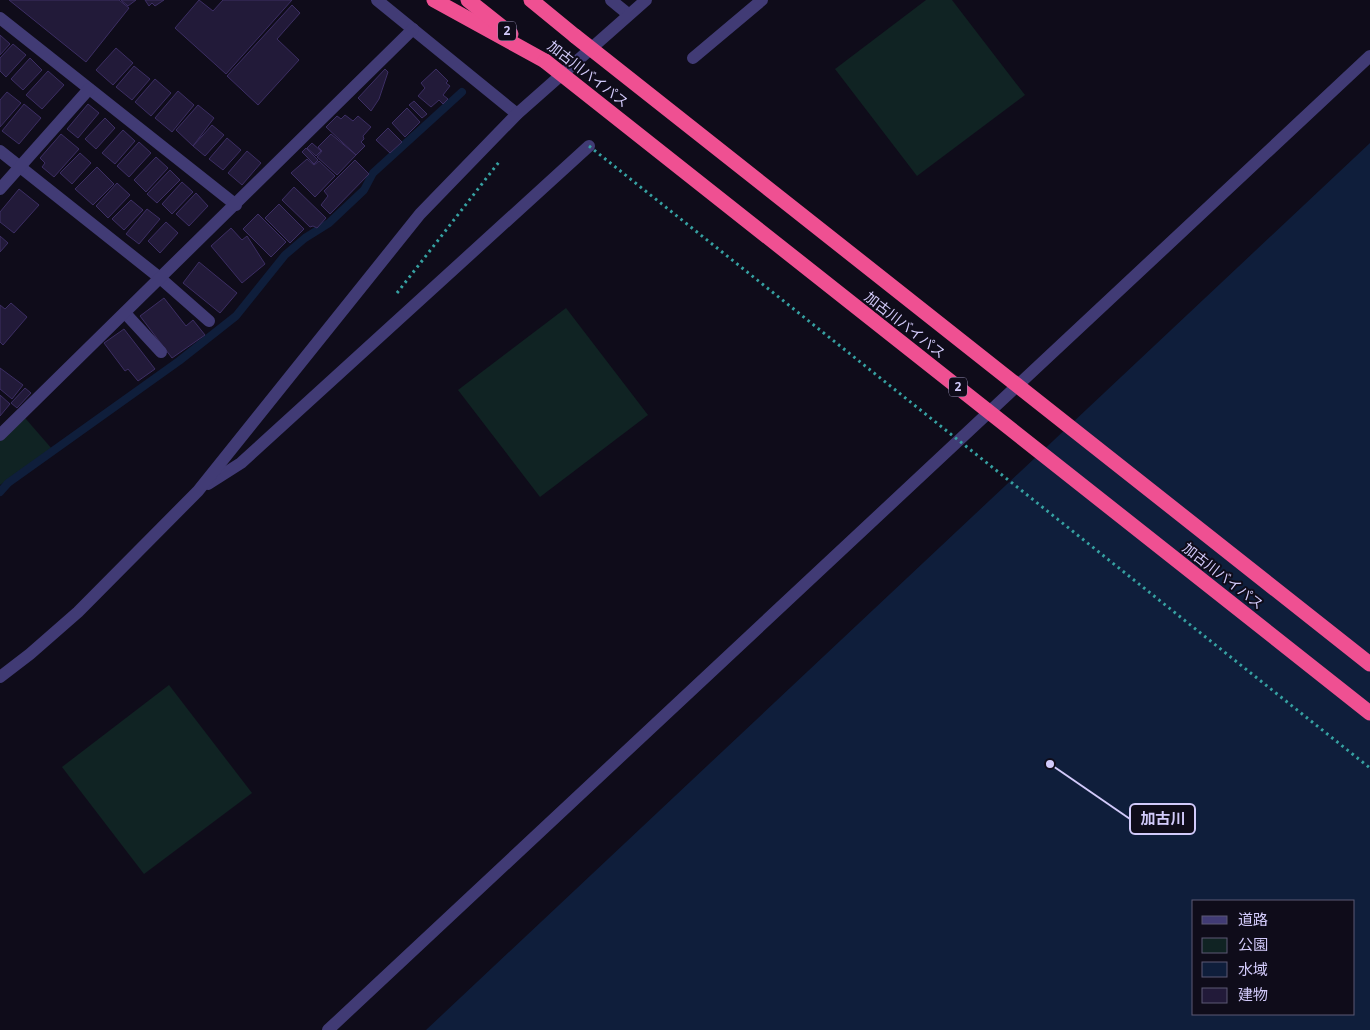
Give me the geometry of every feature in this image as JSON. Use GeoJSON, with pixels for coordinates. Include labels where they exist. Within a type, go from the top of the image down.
{"type":"FeatureCollection","features":[{"type":"Feature","properties":{"kind":"highway"},"geometry":{"type":"LineString","coordinates":[[434,0],[545,61]]}},
{"type":"Feature","properties":{"kind":"highway","name":"加古川バイパス"},"geometry":{"type":"LineString","coordinates":[[468,0],[1370,713]]}},
{"type":"Feature","properties":{"kind":"highway","name":"加古川バイパス"},"geometry":{"type":"LineString","coordinates":[[531,0],[1370,664]]}},
{"type":"Feature","properties":{"kind":"street"},"geometry":{"type":"LineString","coordinates":[[376,0],[517,114]]}},
{"type":"Feature","properties":{"kind":"street"},"geometry":{"type":"LineString","coordinates":[[611,0],[628,14]]}},
{"type":"Feature","properties":{"kind":"street"},"geometry":{"type":"LineString","coordinates":[[0,677],[30,654],[78,612],[198,491],[420,214],[517,114],[646,0]]}},
{"type":"Feature","properties":{"kind":"street"},"geometry":{"type":"LineString","coordinates":[[692,58],[762,0]]}},
{"type":"Feature","properties":{"kind":"street"},"geometry":{"type":"LineString","coordinates":[[0,18],[236,205]]}},
{"type":"Feature","properties":{"kind":"street"},"geometry":{"type":"LineString","coordinates":[[0,435],[413,29]]}},
{"type":"Feature","properties":{"kind":"street"},"geometry":{"type":"LineString","coordinates":[[328,1030],[1370,56]]}},
{"type":"Feature","properties":{"kind":"street"},"geometry":{"type":"LineString","coordinates":[[0,189],[89,89]]}},
{"type":"Feature","properties":{"kind":"street"},"geometry":{"type":"LineString","coordinates":[[198,491],[240,463],[588,146]]}},
{"type":"Feature","properties":{"kind":"street"},"geometry":{"type":"LineString","coordinates":[[0,151],[160,278],[208,321]]}},
{"type":"Feature","properties":{"kind":"street"},"geometry":{"type":"LineString","coordinates":[[125,312],[161,352]]}},
{"type":"Feature","properties":{"kind":"path"},"geometry":{"type":"LineString","coordinates":[[411,308],[397,294],[508,151],[494,138]]}},
{"type":"Feature","properties":{"kind":"path"},"geometry":{"type":"LineString","coordinates":[[588,146],[1370,768]]}},
{"type":"Feature","properties":{"kind":"green space"},"geometry":{"type":"Polygon","coordinates":[[[926,0],[952,0],[1025,95],[917,176],[835,69],[926,0]]]}},
{"type":"Feature","properties":{"kind":"green space"},"geometry":{"type":"Polygon","coordinates":[[[566,308],[648,415],[540,497],[458,390],[566,308]]]}},
{"type":"Feature","properties":{"kind":"green space"},"geometry":{"type":"Polygon","coordinates":[[[19,411],[52,449],[0,485],[0,427],[19,411]]]}},
{"type":"Feature","properties":{"kind":"green space"},"geometry":{"type":"Polygon","coordinates":[[[169,685],[252,793],[144,874],[62,767],[169,685]]]}},
{"type":"Feature","properties":{"kind":"water"},"geometry":{"type":"Polygon","coordinates":[[[1370,143],[1370,1030],[426,1030],[1370,143]]]}},
{"type":"Feature","properties":{"kind":"building"},"geometry":{"type":"Polygon","coordinates":[[[9,0],[119,0],[129,8],[86,62],[9,0]]]}},
{"type":"Feature","properties":{"kind":"building"},"geometry":{"type":"Polygon","coordinates":[[[121,0],[136,0],[128,6],[121,0]]]}},
{"type":"Feature","properties":{"kind":"building"},"geometry":{"type":"Polygon","coordinates":[[[145,0],[164,0],[155,6],[152,3],[149,6],[145,0]]]}},
{"type":"Feature","properties":{"kind":"building"},"geometry":{"type":"Polygon","coordinates":[[[199,0],[213,11],[223,0],[292,0],[226,74],[175,28],[199,0]]]}},
{"type":"Feature","properties":{"kind":"building"},"geometry":{"type":"Polygon","coordinates":[[[292,5],[300,13],[277,39],[299,60],[258,105],[227,76],[292,5]]]}},
{"type":"Feature","properties":{"kind":"building"},"geometry":{"type":"Polygon","coordinates":[[[0,35],[10,44],[0,55],[0,35]]]}},
{"type":"Feature","properties":{"kind":"building"},"geometry":{"type":"Polygon","coordinates":[[[13,44],[26,55],[6,77],[0,71],[0,58],[13,44]]]}},
{"type":"Feature","properties":{"kind":"building"},"geometry":{"type":"Polygon","coordinates":[[[116,48],[133,63],[113,85],[96,70],[116,48]]]}},
{"type":"Feature","properties":{"kind":"building"},"geometry":{"type":"Polygon","coordinates":[[[30,58],[42,70],[23,90],[11,79],[30,58]]]}},
{"type":"Feature","properties":{"kind":"building"},"geometry":{"type":"Polygon","coordinates":[[[134,66],[150,79],[132,100],[116,87],[134,66]]]}},
{"type":"Feature","properties":{"kind":"building"},"geometry":{"type":"Polygon","coordinates":[[[385,69],[388,72],[379,99],[371,111],[358,98],[385,69]]]}},
{"type":"Feature","properties":{"kind":"building"},"geometry":{"type":"Polygon","coordinates":[[[436,69],[448,81],[446,83],[450,86],[443,95],[448,99],[443,104],[439,100],[431,107],[418,96],[425,88],[421,83],[436,69]]]}},
{"type":"Feature","properties":{"kind":"building"},"geometry":{"type":"Polygon","coordinates":[[[48,71],[64,85],[42,109],[26,95],[48,71]]]}},
{"type":"Feature","properties":{"kind":"building"},"geometry":{"type":"Polygon","coordinates":[[[155,79],[171,93],[151,116],[135,102],[155,79]]]}},
{"type":"Feature","properties":{"kind":"building"},"geometry":{"type":"Polygon","coordinates":[[[178,91],[194,105],[172,132],[155,118],[178,91]]]}},
{"type":"Feature","properties":{"kind":"building"},"geometry":{"type":"Polygon","coordinates":[[[7,92],[21,103],[0,127],[0,100],[7,92]]]}},
{"type":"Feature","properties":{"kind":"building"},"geometry":{"type":"Polygon","coordinates":[[[414,101],[427,114],[422,118],[409,105],[414,101]]]}},
{"type":"Feature","properties":{"kind":"building"},"geometry":{"type":"Polygon","coordinates":[[[24,104],[41,118],[19,144],[2,131],[24,104]]]}},
{"type":"Feature","properties":{"kind":"building"},"geometry":{"type":"Polygon","coordinates":[[[88,104],[99,113],[78,138],[67,129],[88,104]]]}},
{"type":"Feature","properties":{"kind":"building"},"geometry":{"type":"Polygon","coordinates":[[[198,105],[214,118],[193,146],[176,130],[198,105]]]}},
{"type":"Feature","properties":{"kind":"building"},"geometry":{"type":"Polygon","coordinates":[[[407,108],[420,122],[405,137],[392,123],[407,108]]]}},
{"type":"Feature","properties":{"kind":"building"},"geometry":{"type":"Polygon","coordinates":[[[345,115],[353,121],[358,116],[371,127],[363,136],[364,139],[361,142],[365,146],[356,155],[326,127],[337,116],[341,119],[345,115]]]}},
{"type":"Feature","properties":{"kind":"building"},"geometry":{"type":"Polygon","coordinates":[[[105,118],[115,128],[96,149],[85,139],[105,118]]]}},
{"type":"Feature","properties":{"kind":"building"},"geometry":{"type":"Polygon","coordinates":[[[212,125],[224,135],[205,156],[193,146],[212,125]]]}},
{"type":"Feature","properties":{"kind":"building"},"geometry":{"type":"Polygon","coordinates":[[[388,128],[402,142],[390,153],[376,140],[388,128]]]}},
{"type":"Feature","properties":{"kind":"building"},"geometry":{"type":"Polygon","coordinates":[[[123,130],[135,141],[115,164],[102,153],[123,130]]]}},
{"type":"Feature","properties":{"kind":"building"},"geometry":{"type":"Polygon","coordinates":[[[61,134],[79,149],[54,177],[42,167],[45,163],[40,158],[61,134]]]}},
{"type":"Feature","properties":{"kind":"building"},"geometry":{"type":"Polygon","coordinates":[[[331,134],[356,155],[337,175],[317,157],[322,151],[318,147],[331,134]]]}},
{"type":"Feature","properties":{"kind":"building"},"geometry":{"type":"Polygon","coordinates":[[[227,138],[241,150],[223,170],[209,159],[227,138]]]}},
{"type":"Feature","properties":{"kind":"building"},"geometry":{"type":"Polygon","coordinates":[[[139,142],[151,153],[129,177],[117,166],[139,142]]]}},
{"type":"Feature","properties":{"kind":"building"},"geometry":{"type":"Polygon","coordinates":[[[312,143],[321,151],[316,156],[307,148],[312,143]]]}},
{"type":"Feature","properties":{"kind":"building"},"geometry":{"type":"Polygon","coordinates":[[[306,148],[318,160],[314,164],[302,152],[306,148]]]}},
{"type":"Feature","properties":{"kind":"building"},"geometry":{"type":"Polygon","coordinates":[[[247,151],[261,163],[242,185],[228,173],[247,151]]]}},
{"type":"Feature","properties":{"kind":"building"},"geometry":{"type":"Polygon","coordinates":[[[80,153],[91,163],[72,184],[60,173],[80,153]]]}},
{"type":"Feature","properties":{"kind":"building"},"geometry":{"type":"Polygon","coordinates":[[[156,157],[168,168],[146,192],[134,180],[156,157]]]}},
{"type":"Feature","properties":{"kind":"building"},"geometry":{"type":"Polygon","coordinates":[[[307,159],[314,165],[319,161],[335,176],[315,197],[291,173],[307,159]]]}},
{"type":"Feature","properties":{"kind":"building"},"geometry":{"type":"Polygon","coordinates":[[[355,160],[369,174],[330,214],[321,205],[328,196],[324,191],[355,160]]]}},
{"type":"Feature","properties":{"kind":"building"},"geometry":{"type":"Polygon","coordinates":[[[97,167],[114,184],[93,205],[75,189],[97,167]]]}},
{"type":"Feature","properties":{"kind":"building"},"geometry":{"type":"Polygon","coordinates":[[[170,170],[180,180],[157,203],[147,194],[170,170]]]}},
{"type":"Feature","properties":{"kind":"building"},"geometry":{"type":"Polygon","coordinates":[[[182,182],[193,192],[172,214],[162,204],[182,182]]]}},
{"type":"Feature","properties":{"kind":"building"},"geometry":{"type":"Polygon","coordinates":[[[117,183],[130,195],[108,218],[96,206],[117,183]]]}},
{"type":"Feature","properties":{"kind":"building"},"geometry":{"type":"Polygon","coordinates":[[[294,187],[326,218],[317,228],[310,227],[282,200],[294,187]]]}},
{"type":"Feature","properties":{"kind":"building"},"geometry":{"type":"Polygon","coordinates":[[[19,189],[39,205],[14,233],[0,222],[0,212],[19,189]]]}},
{"type":"Feature","properties":{"kind":"building"},"geometry":{"type":"Polygon","coordinates":[[[196,193],[208,206],[189,226],[176,214],[196,193]]]}},
{"type":"Feature","properties":{"kind":"building"},"geometry":{"type":"Polygon","coordinates":[[[131,200],[143,210],[124,230],[112,219],[131,200]]]}},
{"type":"Feature","properties":{"kind":"building"},"geometry":{"type":"Polygon","coordinates":[[[279,204],[304,229],[290,243],[265,218],[279,204]]]}},
{"type":"Feature","properties":{"kind":"building"},"geometry":{"type":"Polygon","coordinates":[[[147,209],[160,219],[139,244],[126,234],[147,209]]]}},
{"type":"Feature","properties":{"kind":"building"},"geometry":{"type":"Polygon","coordinates":[[[258,214],[286,242],[271,257],[243,229],[258,214]]]}},
{"type":"Feature","properties":{"kind":"building"},"geometry":{"type":"Polygon","coordinates":[[[166,222],[178,233],[160,253],[148,241],[166,222]]]}},
{"type":"Feature","properties":{"kind":"building"},"geometry":{"type":"Polygon","coordinates":[[[231,228],[242,240],[247,236],[265,264],[242,283],[211,246],[231,228]]]}},
{"type":"Feature","properties":{"kind":"building"},"geometry":{"type":"Polygon","coordinates":[[[0,236],[8,243],[0,252],[0,236]]]}},
{"type":"Feature","properties":{"kind":"building"},"geometry":{"type":"Polygon","coordinates":[[[199,262],[237,293],[220,313],[183,283],[199,262]]]}},
{"type":"Feature","properties":{"kind":"building"},"geometry":{"type":"Polygon","coordinates":[[[164,298],[186,326],[193,320],[205,335],[172,358],[140,316],[164,298]]]}},
{"type":"Feature","properties":{"kind":"building"},"geometry":{"type":"Polygon","coordinates":[[[11,303],[27,317],[3,345],[0,342],[0,305],[5,309],[11,303]]]}},
{"type":"Feature","properties":{"kind":"building"},"geometry":{"type":"Polygon","coordinates":[[[124,329],[155,369],[138,381],[128,369],[125,371],[104,343],[124,329]]]}},
{"type":"Feature","properties":{"kind":"building"},"geometry":{"type":"Polygon","coordinates":[[[0,368],[23,385],[12,399],[0,389],[0,368]]]}},
{"type":"Feature","properties":{"kind":"building"},"geometry":{"type":"Polygon","coordinates":[[[25,388],[31,393],[17,408],[11,403],[25,388]]]}},
{"type":"Feature","properties":{"kind":"building"},"geometry":{"type":"Polygon","coordinates":[[[0,395],[10,404],[0,416],[0,395]]]}},
{"type":"Feature","properties":{"kind":"waterway"},"geometry":{"type":"LineString","coordinates":[[0,492],[8,483],[179,361],[236,316],[285,255],[305,238],[329,223],[364,190],[373,173],[462,92]]}},
{"type":"Feature","properties":{"kind":"place","name":"加古川"},"geometry":{"type":"Point","coordinates":[1050,764]}}]}
